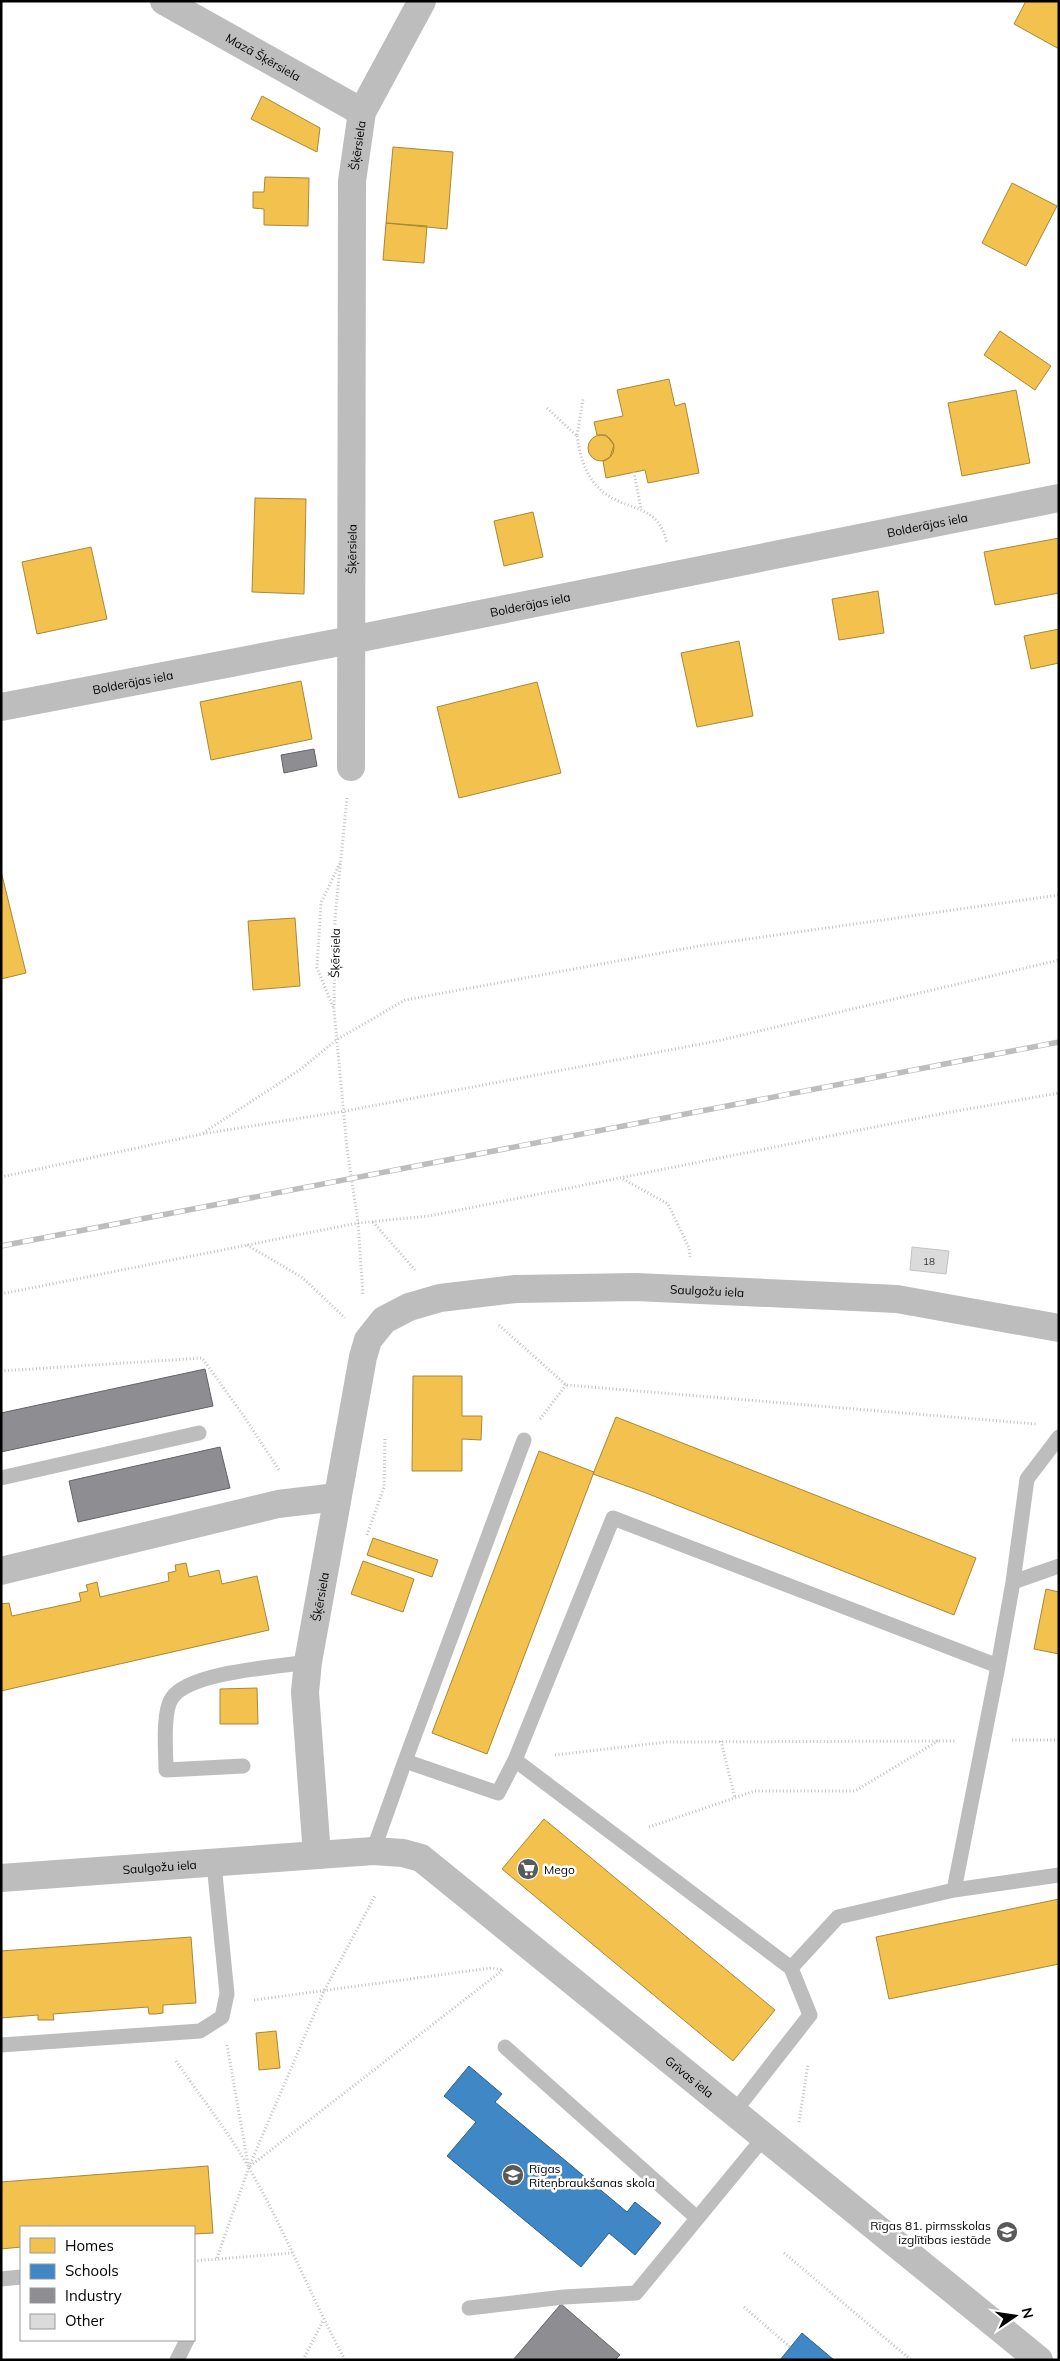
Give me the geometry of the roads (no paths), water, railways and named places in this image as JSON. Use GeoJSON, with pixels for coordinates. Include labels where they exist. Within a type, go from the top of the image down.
{"type":"FeatureCollection","features":[{"type":"Feature","properties":{"kind":"street","name":"Mazā Šķērsiela"},"geometry":{"type":"LineString","coordinates":[[164,1],[362,112]]}},
{"type":"Feature","properties":{"kind":"street","name":"Šķērsiela"},"geometry":{"type":"LineString","coordinates":[[351,767],[352,181],[362,112],[422,1]]}},
{"type":"Feature","properties":{"kind":"street","name":"Bolderājas iela"},"geometry":{"type":"LineString","coordinates":[[1,707],[351,640],[1056,494]]}},
{"type":"Feature","properties":{"kind":"street","name":"Saulgožu iela"},"geometry":{"type":"LineString","coordinates":[[368,1340],[384,1320],[409,1307],[452,1296],[516,1289],[636,1287],[898,1299],[1059,1328]]}},
{"type":"Feature","properties":{"kind":"street","name":"Šķērsiela"},"geometry":{"type":"LineString","coordinates":[[317,1855],[305,1692],[308,1662],[337,1496],[363,1357],[368,1340]]}},
{"type":"Feature","properties":{"kind":"street"},"geometry":{"type":"LineString","coordinates":[[1,1571],[278,1504],[337,1496]]}},
{"type":"Feature","properties":{"kind":"street","name":"Grīvas iela"},"geometry":{"type":"LineString","coordinates":[[317,1855],[373,1851],[403,1852],[421,1858],[766,2136],[1039,2360]]}},
{"type":"Feature","properties":{"kind":"street","name":"Saulgožu iela"},"geometry":{"type":"LineString","coordinates":[[1,1878],[317,1855]]}},
{"type":"Feature","properties":{"kind":"lane"},"geometry":{"type":"LineString","coordinates":[[1,1478],[199,1433]]}},
{"type":"Feature","properties":{"kind":"lane"},"geometry":{"type":"LineString","coordinates":[[954,1890],[1013,1582],[1027,1479],[1059,1437]]}},
{"type":"Feature","properties":{"kind":"lane"},"geometry":{"type":"LineString","coordinates":[[373,1851],[404,1761],[524,1440]]}},
{"type":"Feature","properties":{"kind":"lane"},"geometry":{"type":"LineString","coordinates":[[404,1761],[498,1793],[515,1760],[613,1518],[998,1666]]}},
{"type":"Feature","properties":{"kind":"lane"},"geometry":{"type":"LineString","coordinates":[[1013,1582],[1059,1566]]}},
{"type":"Feature","properties":{"kind":"lane"},"geometry":{"type":"LineString","coordinates":[[243,1766],[166,1770],[165,1723],[171,1698],[189,1684],[218,1675],[308,1662]]}},
{"type":"Feature","properties":{"kind":"lane"},"geometry":{"type":"LineString","coordinates":[[515,1760],[791,1968],[810,2015],[735,2111]]}},
{"type":"Feature","properties":{"kind":"lane"},"geometry":{"type":"LineString","coordinates":[[1,2045],[200,2031],[225,2010],[214,1864]]}},
{"type":"Feature","properties":{"kind":"lane"},"geometry":{"type":"LineString","coordinates":[[791,1968],[838,1917],[954,1890],[1059,1875]]}},
{"type":"Feature","properties":{"kind":"lane"},"geometry":{"type":"LineString","coordinates":[[505,2047],[697,2218]]}},
{"type":"Feature","properties":{"kind":"lane"},"geometry":{"type":"LineString","coordinates":[[470,2308],[564,2297],[636,2293],[766,2136]]}},
{"type":"Feature","properties":{"kind":"lane"},"geometry":{"type":"LineString","coordinates":[[1,2279],[20,2277]]}},
{"type":"Feature","properties":{"kind":"lane"},"geometry":{"type":"LineString","coordinates":[[177,2360],[187,2341]]}},
{"type":"Feature","properties":{"kind":"railway"},"geometry":{"type":"LineString","coordinates":[[1,1246],[1059,1042]]}},
{"type":"Feature","properties":{"kind":"place","name":"Mego"},"geometry":{"type":"Point","coordinates":[528,1869]}},
{"type":"Feature","properties":{"kind":"place","name":"Rīgas Riteņbraukšanas skola"},"geometry":{"type":"Point","coordinates":[513,2175]}},
{"type":"Feature","properties":{"kind":"place","name":"Rīgas 81. pirmsskolas izglītības iestāde"},"geometry":{"type":"Point","coordinates":[1007,2232]}}]}
